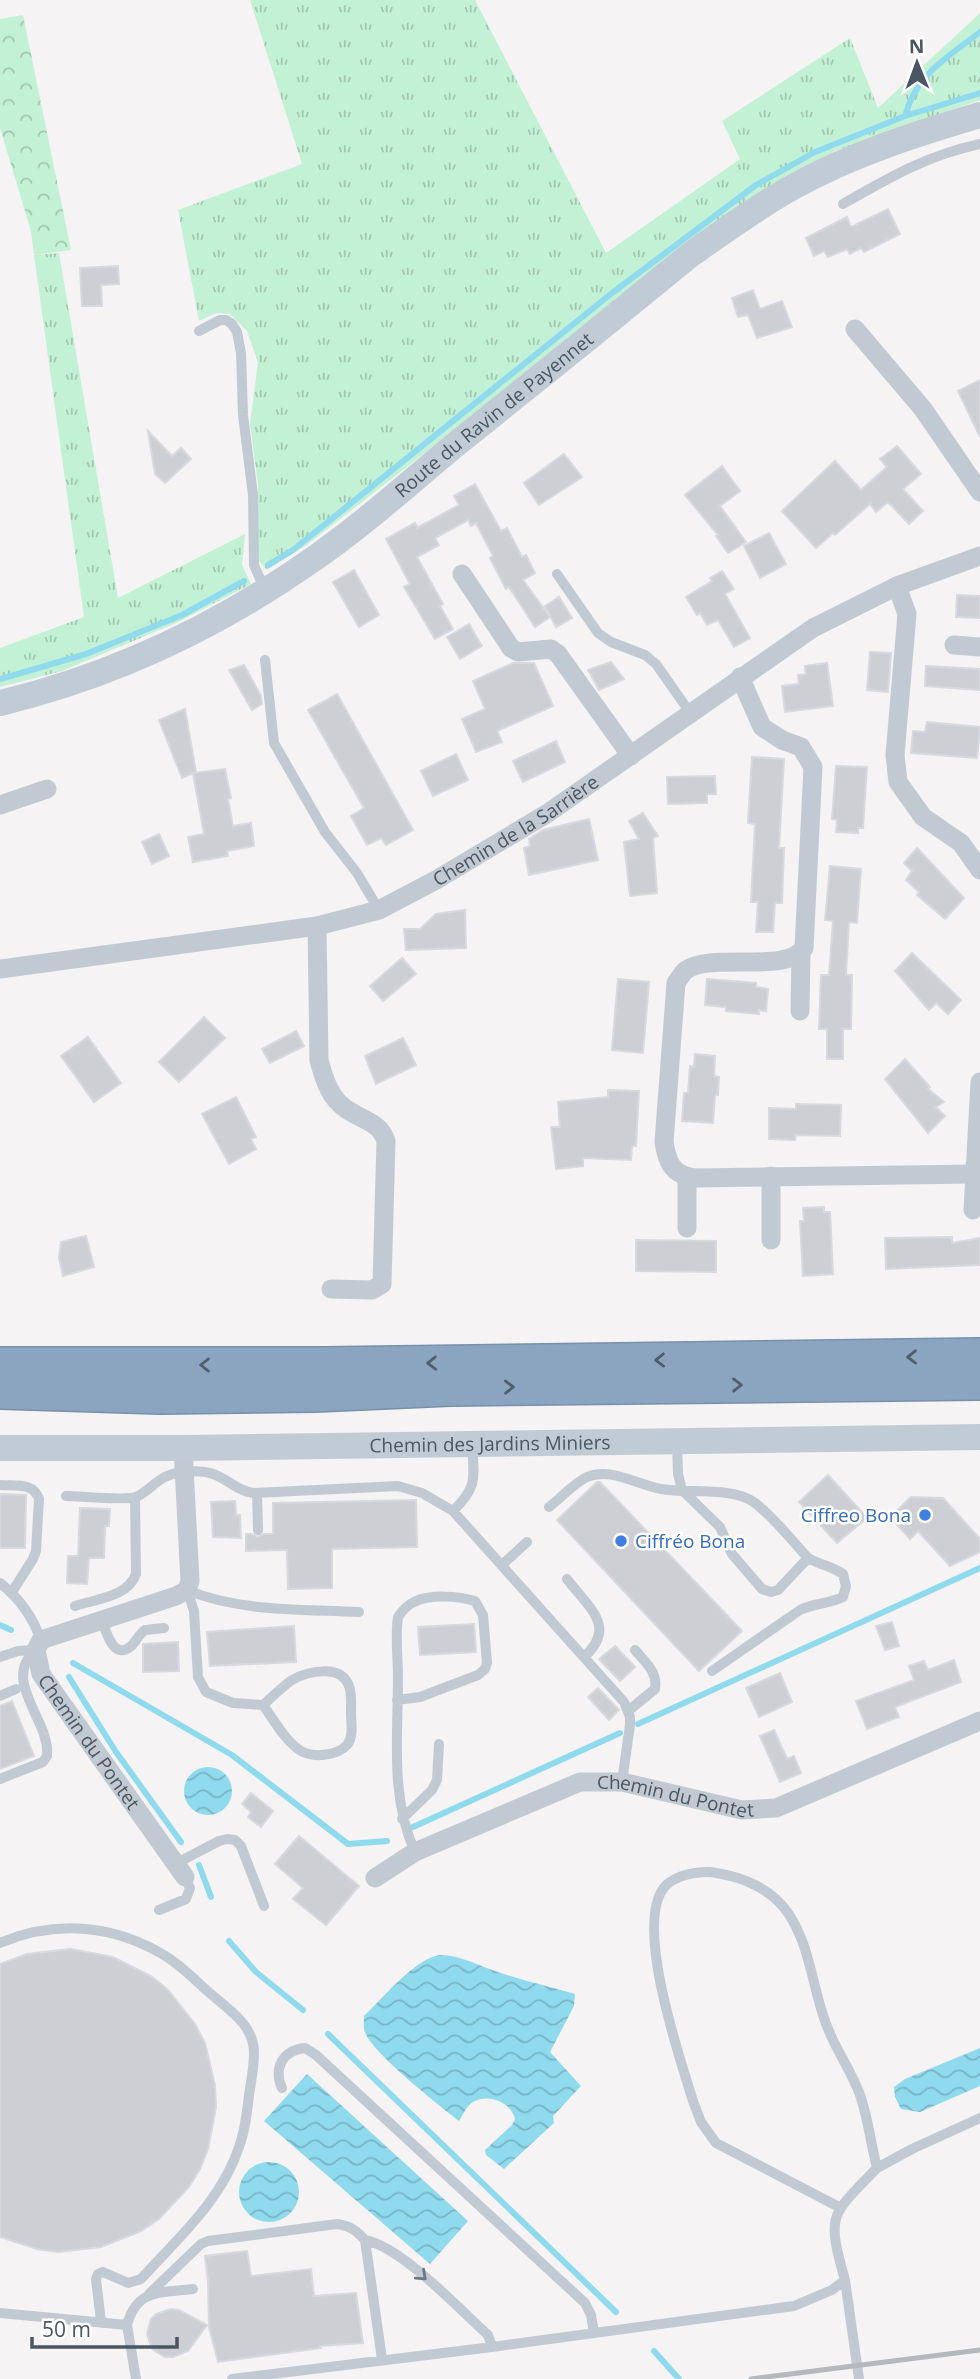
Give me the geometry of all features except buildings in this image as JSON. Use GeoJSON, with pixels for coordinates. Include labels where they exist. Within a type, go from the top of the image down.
{"type":"FeatureCollection","features":[{"type":"Feature","properties":{"kind":"highway"},"geometry":{"type":"LineString","coordinates":[[0,1365],[324,1365],[980,1356]]}},
{"type":"Feature","properties":{"kind":"highway"},"geometry":{"type":"LineString","coordinates":[[0,1391],[160,1396],[315,1394],[450,1388],[980,1382]]}},
{"type":"Feature","properties":{"kind":"highway"},"geometry":{"type":"LineString","coordinates":[[0,1404],[131,1408],[276,1408],[450,1388]]}},
{"type":"Feature","properties":{"kind":"street","name":"Route du Ravin de Payennet"},"geometry":{"type":"LineString","coordinates":[[0,703],[32,696],[98,674],[163,647],[237,609],[316,557],[690,256],[745,215],[796,185],[844,162],[902,138],[980,115]]}},
{"type":"Feature","properties":{"kind":"street"},"geometry":{"type":"LineString","coordinates":[[855,329],[923,409],[980,492]]}},
{"type":"Feature","properties":{"kind":"street","name":"Chemin de la Sarrière"},"geometry":{"type":"LineString","coordinates":[[0,969],[317,926],[379,910],[436,880],[548,813],[813,628],[897,586],[980,556]]}},
{"type":"Feature","properties":{"kind":"street"},"geometry":{"type":"LineString","coordinates":[[462,574],[511,649],[518,652],[551,649],[558,654],[631,757]]}},
{"type":"Feature","properties":{"kind":"street"},"geometry":{"type":"LineString","coordinates":[[897,586],[907,614],[895,755],[898,782],[923,817],[961,843],[980,870]]}},
{"type":"Feature","properties":{"kind":"street"},"geometry":{"type":"LineString","coordinates":[[954,645],[980,647]]}},
{"type":"Feature","properties":{"kind":"street"},"geometry":{"type":"LineString","coordinates":[[740,677],[762,727],[801,747],[813,767],[800,1011]]}},
{"type":"Feature","properties":{"kind":"street"},"geometry":{"type":"LineString","coordinates":[[0,805],[47,789]]}},
{"type":"Feature","properties":{"kind":"street"},"geometry":{"type":"LineString","coordinates":[[317,926],[319,1060],[322,1070],[338,1103],[379,1127],[386,1141],[382,1284],[372,1290],[331,1289]]}},
{"type":"Feature","properties":{"kind":"street"},"geometry":{"type":"LineString","coordinates":[[801,953],[766,962],[703,964],[685,970],[676,983],[664,1142],[667,1161],[687,1177],[975,1174]]}},
{"type":"Feature","properties":{"kind":"street"},"geometry":{"type":"LineString","coordinates":[[973,1210],[980,1082]]}},
{"type":"Feature","properties":{"kind":"street"},"geometry":{"type":"LineString","coordinates":[[687,1177],[687,1228]]}},
{"type":"Feature","properties":{"kind":"street"},"geometry":{"type":"LineString","coordinates":[[771,1177],[771,1240]]}},
{"type":"Feature","properties":{"kind":"street","name":"Chemin des Jardins Miniers"},"geometry":{"type":"LineString","coordinates":[[0,1448],[184,1460],[472,1445],[980,1437]]}},
{"type":"Feature","properties":{"kind":"street"},"geometry":{"type":"LineString","coordinates":[[38,1645],[187,1590],[190,1581],[184,1460]]}},
{"type":"Feature","properties":{"kind":"street","name":"Chemin du Pontet"},"geometry":{"type":"LineString","coordinates":[[38,1645],[41,1674],[179,1871]]}},
{"type":"Feature","properties":{"kind":"street","name":"Chemin du Pontet"},"geometry":{"type":"LineString","coordinates":[[375,1878],[415,1852],[580,1782],[622,1782],[742,1810],[776,1808],[980,1721]]}},
{"type":"Feature","properties":{"kind":"lane"},"geometry":{"type":"LineString","coordinates":[[843,204],[919,162],[955,149],[980,144]]}},
{"type":"Feature","properties":{"kind":"lane"},"geometry":{"type":"LineString","coordinates":[[199,331],[220,320],[226,320],[237,332],[241,353],[243,415],[253,495],[254,565],[265,590]]}},
{"type":"Feature","properties":{"kind":"lane"},"geometry":{"type":"LineString","coordinates":[[557,574],[598,633],[611,642],[645,655],[656,664],[691,714]]}},
{"type":"Feature","properties":{"kind":"lane"},"geometry":{"type":"LineString","coordinates":[[265,660],[274,743],[325,832],[357,873],[379,910]]}},
{"type":"Feature","properties":{"kind":"lane"},"geometry":{"type":"LineString","coordinates":[[677,1442],[678,1474],[682,1490],[720,1527],[732,1554],[762,1589],[771,1592],[778,1590],[808,1558]]}},
{"type":"Feature","properties":{"kind":"lane"},"geometry":{"type":"LineString","coordinates":[[453,1511],[468,1496],[473,1482],[472,1445]]}},
{"type":"Feature","properties":{"kind":"lane"},"geometry":{"type":"LineString","coordinates":[[66,1496],[135,1497],[184,1460],[202,1471],[219,1474],[242,1491],[257,1493],[398,1486],[422,1493],[453,1511],[624,1702],[630,1725],[622,1782]]}},
{"type":"Feature","properties":{"kind":"lane"},"geometry":{"type":"LineString","coordinates":[[549,1507],[587,1478],[601,1475],[632,1479],[660,1489],[740,1495],[755,1503],[808,1558],[820,1565],[834,1567],[843,1574],[846,1586],[843,1597],[800,1610],[712,1671]]}},
{"type":"Feature","properties":{"kind":"lane"},"geometry":{"type":"LineString","coordinates":[[0,1485],[32,1487],[38,1499],[36,1551],[12,1592]]}},
{"type":"Feature","properties":{"kind":"lane"},"geometry":{"type":"LineString","coordinates":[[257,1493],[258,1530]]}},
{"type":"Feature","properties":{"kind":"lane"},"geometry":{"type":"LineString","coordinates":[[75,1606],[126,1590],[133,1583],[135,1497]]}},
{"type":"Feature","properties":{"kind":"lane"},"geometry":{"type":"LineString","coordinates":[[502,1565],[527,1542]]}},
{"type":"Feature","properties":{"kind":"lane"},"geometry":{"type":"LineString","coordinates":[[567,1579],[598,1619],[600,1628],[600,1638],[584,1657]]}},
{"type":"Feature","properties":{"kind":"lane"},"geometry":{"type":"LineString","coordinates":[[0,1583],[12,1592],[32,1615],[38,1645]]}},
{"type":"Feature","properties":{"kind":"lane"},"geometry":{"type":"LineString","coordinates":[[187,1590],[205,1597],[250,1605],[359,1612]]}},
{"type":"Feature","properties":{"kind":"lane"},"geometry":{"type":"LineString","coordinates":[[187,1590],[194,1611],[198,1677],[206,1692],[233,1703],[263,1705],[292,1681],[311,1672],[332,1671],[349,1683],[351,1735],[346,1745],[334,1752],[317,1755],[304,1753],[292,1745],[263,1705]]}},
{"type":"Feature","properties":{"kind":"lane"},"geometry":{"type":"LineString","coordinates":[[397,1700],[420,1697],[485,1670],[487,1663],[483,1615],[475,1601],[464,1598],[424,1599],[412,1602],[398,1617],[396,1627],[398,1797],[402,1819],[415,1852]]}},
{"type":"Feature","properties":{"kind":"lane"},"geometry":{"type":"LineString","coordinates":[[102,1621],[112,1647],[118,1650],[130,1647],[145,1630],[164,1628]]}},
{"type":"Feature","properties":{"kind":"lane"},"geometry":{"type":"LineString","coordinates":[[0,1657],[38,1645]]}},
{"type":"Feature","properties":{"kind":"lane"},"geometry":{"type":"LineString","coordinates":[[0,1779],[43,1762],[47,1756],[46,1744],[16,1689],[17,1672],[22,1661],[38,1645]]}},
{"type":"Feature","properties":{"kind":"lane"},"geometry":{"type":"LineString","coordinates":[[628,1711],[655,1689],[657,1680],[652,1669],[635,1650]]}},
{"type":"Feature","properties":{"kind":"lane"},"geometry":{"type":"LineString","coordinates":[[0,1696],[16,1689]]}},
{"type":"Feature","properties":{"kind":"lane"},"geometry":{"type":"LineString","coordinates":[[402,1819],[432,1790],[437,1780],[439,1744]]}},
{"type":"Feature","properties":{"kind":"lane"},"geometry":{"type":"LineString","coordinates":[[159,1910],[186,1899],[190,1888],[179,1871],[219,1841],[227,1839],[235,1840],[241,1846],[264,1906]]}},
{"type":"Feature","properties":{"kind":"lane"},"geometry":{"type":"LineString","coordinates":[[839,2207],[716,2143],[701,2122],[685,2076],[656,1964],[653,1935],[655,1919],[658,1900],[668,1882],[687,1874],[710,1871],[738,1876],[766,1891],[787,1911],[801,1934],[824,2021],[860,2095],[877,2168]]}},
{"type":"Feature","properties":{"kind":"lane"},"geometry":{"type":"LineString","coordinates":[[0,1943],[18,1935],[72,1928],[106,1930],[140,1942],[170,1959],[243,2021],[251,2036],[254,2052],[245,2123],[239,2149],[224,2180],[209,2204],[141,2279],[128,2283],[103,2273],[98,2274],[96,2279],[101,2322]]}},
{"type":"Feature","properties":{"kind":"lane"},"geometry":{"type":"LineString","coordinates":[[282,2088],[278,2078],[279,2069],[289,2052],[305,2048],[316,2055],[585,2303],[591,2315],[594,2332]]}},
{"type":"Feature","properties":{"kind":"lane"},"geometry":{"type":"LineString","coordinates":[[859,2379],[845,2280],[834,2241],[833,2224],[839,2207],[877,2168],[980,2118]]}},
{"type":"Feature","properties":{"kind":"lane"},"geometry":{"type":"LineString","coordinates":[[136,2379],[127,2325],[136,2304],[201,2244],[337,2224],[349,2226],[365,2240],[382,2359]]}},
{"type":"Feature","properties":{"kind":"lane"},"geometry":{"type":"LineString","coordinates":[[365,2240],[408,2263],[488,2336],[492,2347]]}},
{"type":"Feature","properties":{"kind":"lane"},"geometry":{"type":"LineString","coordinates":[[232,2379],[794,2306],[832,2290],[845,2280]]}},
{"type":"Feature","properties":{"kind":"lane"},"geometry":{"type":"LineString","coordinates":[[149,2294],[193,2289]]}},
{"type":"Feature","properties":{"kind":"lane"},"geometry":{"type":"LineString","coordinates":[[0,2313],[127,2325]]}},
{"type":"Feature","properties":{"kind":"green space"},"geometry":{"type":"Polygon","coordinates":[[[250,0],[475,0],[606,253],[740,159],[722,121],[850,38],[878,108],[980,13],[980,100],[835,151],[752,198],[308,544],[267,570],[258,560],[258,484],[250,424],[258,362],[247,331],[230,314],[216,313],[199,321],[178,210],[302,164],[250,0]]]}},
{"type":"Feature","properties":{"kind":"green space"},"geometry":{"type":"Polygon","coordinates":[[[23,15],[71,250],[34,255],[31,231],[0,128],[0,19],[23,15]]]}},
{"type":"Feature","properties":{"kind":"green space"},"geometry":{"type":"Polygon","coordinates":[[[59,253],[118,598],[245,534],[242,565],[251,584],[176,623],[62,671],[0,687],[0,648],[84,617],[34,255],[59,253]]]}},
{"type":"Feature","properties":{"kind":"water"},"geometry":{"type":"Polygon","coordinates":[[[208,1767],[225,1774],[232,1791],[225,1808],[208,1815],[191,1808],[184,1791],[191,1774],[208,1767]]]}},
{"type":"Feature","properties":{"kind":"water"},"geometry":{"type":"Polygon","coordinates":[[[438,1955],[462,1959],[575,1994],[574,2006],[550,2052],[581,2086],[553,2116],[554,2123],[504,2169],[486,2155],[485,2150],[512,2125],[515,2119],[509,2108],[492,2099],[479,2099],[468,2106],[459,2121],[392,2065],[370,2041],[364,2030],[364,2016],[389,1990],[408,1972],[438,1955]]]}},
{"type":"Feature","properties":{"kind":"water"},"geometry":{"type":"Polygon","coordinates":[[[980,2048],[980,2086],[920,2112],[901,2109],[894,2087],[905,2079],[980,2048]]]}},
{"type":"Feature","properties":{"kind":"water"},"geometry":{"type":"Polygon","coordinates":[[[307,2074],[468,2221],[430,2264],[264,2121],[307,2074]]]}},
{"type":"Feature","properties":{"kind":"water"},"geometry":{"type":"Polygon","coordinates":[[[263,2162],[275,2162],[294,2175],[299,2192],[297,2204],[286,2217],[275,2222],[263,2222],[244,2209],[239,2198],[239,2186],[252,2167],[263,2162]]]}},
{"type":"Feature","properties":{"kind":"waterway"},"geometry":{"type":"LineString","coordinates":[[905,116],[910,101],[925,77],[980,32]]}},
{"type":"Feature","properties":{"kind":"waterway"},"geometry":{"type":"LineString","coordinates":[[268,565],[293,550],[612,293],[756,185],[815,152],[905,116],[980,93]]}},
{"type":"Feature","properties":{"kind":"waterway"},"geometry":{"type":"LineString","coordinates":[[0,679],[86,654],[182,615],[244,581]]}},
{"type":"Feature","properties":{"kind":"waterway"},"geometry":{"type":"LineString","coordinates":[[638,1724],[980,1568]]}},
{"type":"Feature","properties":{"kind":"waterway"},"geometry":{"type":"LineString","coordinates":[[0,1625],[11,1630]]}},
{"type":"Feature","properties":{"kind":"waterway"},"geometry":{"type":"LineString","coordinates":[[73,1663],[232,1755],[348,1844],[387,1841]]}},
{"type":"Feature","properties":{"kind":"waterway"},"geometry":{"type":"LineString","coordinates":[[69,1677],[116,1752],[181,1842]]}},
{"type":"Feature","properties":{"kind":"waterway"},"geometry":{"type":"LineString","coordinates":[[413,1827],[620,1733]]}},
{"type":"Feature","properties":{"kind":"waterway"},"geometry":{"type":"LineString","coordinates":[[199,1865],[211,1897]]}},
{"type":"Feature","properties":{"kind":"waterway"},"geometry":{"type":"LineString","coordinates":[[229,1941],[256,1972],[303,2010]]}},
{"type":"Feature","properties":{"kind":"waterway"},"geometry":{"type":"LineString","coordinates":[[328,2034],[616,2312]]}},
{"type":"Feature","properties":{"kind":"waterway"},"geometry":{"type":"LineString","coordinates":[[654,2351],[679,2379]]}},
{"type":"Feature","properties":{"kind":"railway"},"geometry":{"type":"LineString","coordinates":[[751,2379],[980,2350]]}},
{"type":"Feature","properties":{"kind":"place","name":"Ciffreo Bona"},"geometry":{"type":"Point","coordinates":[925,1515]}},
{"type":"Feature","properties":{"kind":"place","name":"Ciffréo Bona"},"geometry":{"type":"Point","coordinates":[621,1541]}}]}
